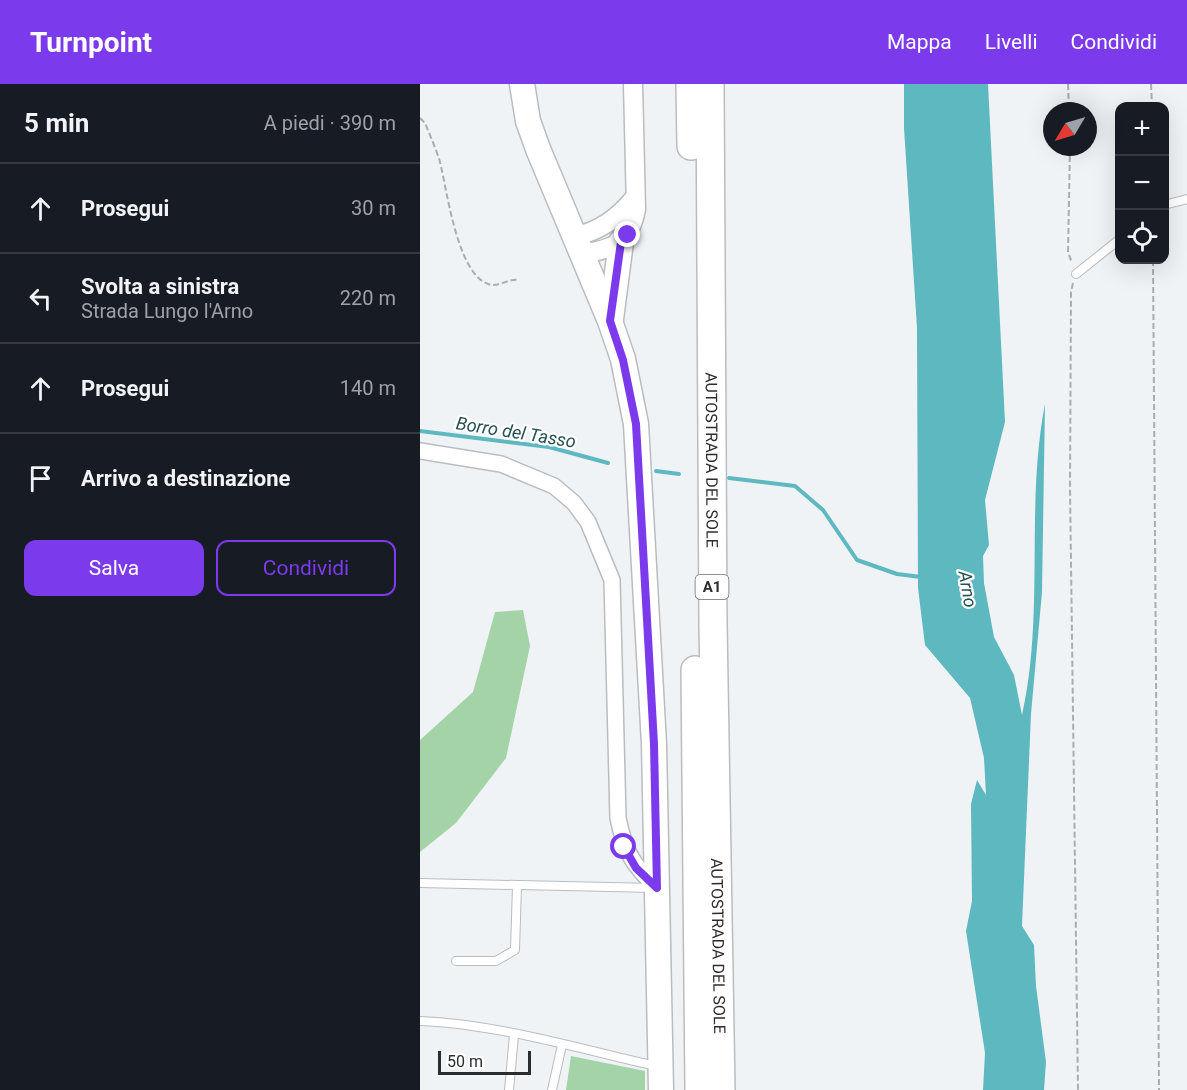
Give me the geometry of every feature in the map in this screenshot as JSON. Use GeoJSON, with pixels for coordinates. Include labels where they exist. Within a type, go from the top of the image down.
{"type":"FeatureCollection","features":[{"type":"Feature","properties":{"kind":"highway","name":"AUTOSTRADA DEL SOLE"},"geometry":{"type":"LineString","coordinates":[[690,84],[699,1090]]}},
{"type":"Feature","properties":{"kind":"highway","name":"AUTOSTRADA DEL SOLE"},"geometry":{"type":"LineString","coordinates":[[710,84],[712,553],[721,1090]]}},
{"type":"Feature","properties":{"kind":"main road"},"geometry":{"type":"LineString","coordinates":[[522,84],[528,121],[538,150],[610,321],[623,360],[636,424],[654,744],[660,1079]]}},
{"type":"Feature","properties":{"kind":"main road"},"geometry":{"type":"LineString","coordinates":[[610,321],[621,242]]}},
{"type":"Feature","properties":{"kind":"street"},"geometry":{"type":"LineString","coordinates":[[633,84],[634,197],[633,224],[628,235],[621,242],[601,251],[579,245],[589,234],[608,223],[634,197]]}},
{"type":"Feature","properties":{"kind":"street"},"geometry":{"type":"LineString","coordinates":[[420,451],[501,464],[512,468],[554,486],[574,503],[588,522],[612,580],[620,828],[624,847],[636,868],[657,888]]}},
{"type":"Feature","properties":{"kind":"lane"},"geometry":{"type":"LineString","coordinates":[[1169,205],[1187,200]]}},
{"type":"Feature","properties":{"kind":"lane"},"geometry":{"type":"LineString","coordinates":[[1076,274],[1115,242]]}},
{"type":"Feature","properties":{"kind":"lane"},"geometry":{"type":"LineString","coordinates":[[420,883],[657,888]]}},
{"type":"Feature","properties":{"kind":"lane"},"geometry":{"type":"LineString","coordinates":[[456,961],[496,961],[515,950],[517,885]]}},
{"type":"Feature","properties":{"kind":"lane"},"geometry":{"type":"LineString","coordinates":[[420,1021],[441,1022],[562,1045],[660,1079]]}},
{"type":"Feature","properties":{"kind":"lane"},"geometry":{"type":"LineString","coordinates":[[509,1090],[514,1035]]}},
{"type":"Feature","properties":{"kind":"lane"},"geometry":{"type":"LineString","coordinates":[[552,1090],[562,1045]]}},
{"type":"Feature","properties":{"kind":"path"},"geometry":{"type":"LineString","coordinates":[[1068,84],[1069,102]]}},
{"type":"Feature","properties":{"kind":"path"},"geometry":{"type":"LineString","coordinates":[[1151,84],[1152,102]]}},
{"type":"Feature","properties":{"kind":"path"},"geometry":{"type":"LineString","coordinates":[[420,118],[439,159],[454,234],[472,267],[489,285],[499,285],[511,278],[519,280]]}},
{"type":"Feature","properties":{"kind":"path"},"geometry":{"type":"LineString","coordinates":[[1070,156],[1068,252],[1076,274],[1071,292],[1070,488],[1078,1090]]}},
{"type":"Feature","properties":{"kind":"path"},"geometry":{"type":"LineString","coordinates":[[1153,264],[1159,1090]]}},
{"type":"Feature","properties":{"kind":"green space"},"geometry":{"type":"Polygon","coordinates":[[[523,610],[530,646],[506,758],[456,823],[420,852],[420,740],[473,692],[495,612],[523,610]]]}},
{"type":"Feature","properties":{"kind":"green space"},"geometry":{"type":"Polygon","coordinates":[[[571,1056],[645,1071],[645,1090],[566,1090],[571,1056]]]}},
{"type":"Feature","properties":{"kind":"water","name":"Arno"},"geometry":{"type":"Polygon","coordinates":[[[904,84],[988,84],[1005,422],[985,500],[989,545],[983,556],[984,583],[994,637],[1014,675],[1022,715],[1029,677],[1032,638],[1036,481],[1045,404],[1042,592],[1031,714],[1022,926],[1034,945],[1036,986],[1046,1062],[1044,1090],[983,1090],[985,1053],[966,931],[972,901],[971,804],[977,780],[986,795],[984,758],[970,698],[925,645],[918,588],[917,328],[904,128],[904,84]]]}},
{"type":"Feature","properties":{"kind":"waterway","name":"Borro del Tasso"},"geometry":{"type":"LineString","coordinates":[[420,431],[549,447],[608,463]]}},
{"type":"Feature","properties":{"kind":"waterway","name":"Borro del Tasso"},"geometry":{"type":"LineString","coordinates":[[656,471],[679,474]]}},
{"type":"Feature","properties":{"kind":"waterway","name":"Borro del Tasso"},"geometry":{"type":"LineString","coordinates":[[729,478],[795,486],[823,510],[857,560],[897,574],[921,577]]}},
{"type":"Feature","properties":{"kind":"route"},"geometry":{"type":"LineString","coordinates":[[624,847],[636,868],[657,888],[654,744],[636,424],[623,360],[610,321],[621,242],[628,235]]}}]}
